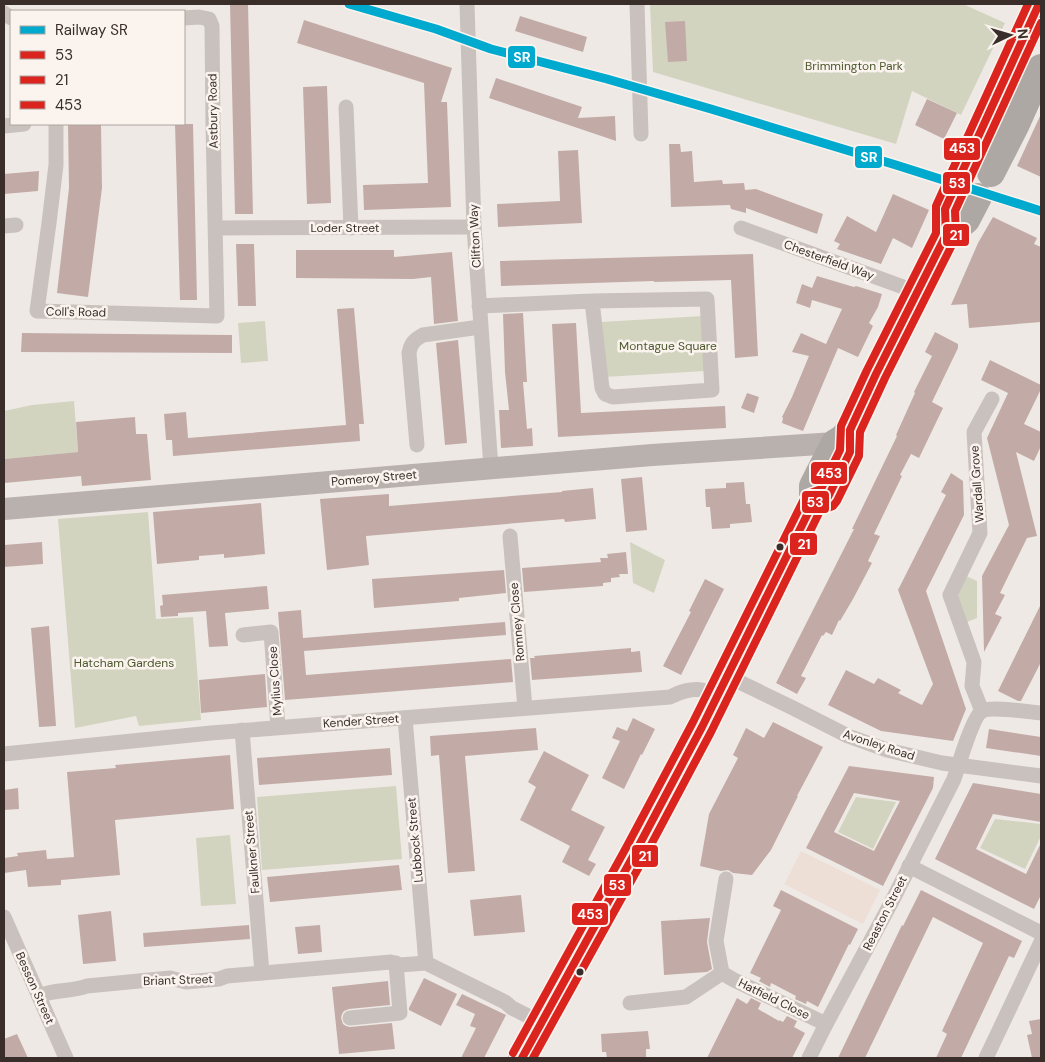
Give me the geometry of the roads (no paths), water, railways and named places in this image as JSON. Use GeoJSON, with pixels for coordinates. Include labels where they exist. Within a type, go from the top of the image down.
{"type":"FeatureCollection","features":[{"type":"Feature","properties":{"kind":"highway"},"geometry":{"type":"LineString","coordinates":[[1020,44],[1038,84],[1015,126],[978,168],[989,114],[1020,44],[1039,4]]}},
{"type":"Feature","properties":{"kind":"highway"},"geometry":{"type":"LineString","coordinates":[[522,1058],[636,851],[722,687],[812,503],[828,497],[850,452],[843,436],[946,235],[945,209],[966,193]]}},
{"type":"Feature","properties":{"kind":"main road"},"geometry":{"type":"LineString","coordinates":[[989,114],[1005,105],[1018,85],[1038,84]]}},
{"type":"Feature","properties":{"kind":"main road","name":"Pomeroy Street"},"geometry":{"type":"LineString","coordinates":[[4,509],[662,454],[843,436]]}},
{"type":"Feature","properties":{"kind":"street","name":"Clifton Way"},"geometry":{"type":"LineString","coordinates":[[467,4],[474,228],[491,468]]}},
{"type":"Feature","properties":{"kind":"street"},"geometry":{"type":"LineString","coordinates":[[637,4],[641,134]]}},
{"type":"Feature","properties":{"kind":"street","name":"Astbury Road"},"geometry":{"type":"LineString","coordinates":[[185,18],[199,17],[209,19],[212,26],[216,228]]}},
{"type":"Feature","properties":{"kind":"street"},"geometry":{"type":"LineString","coordinates":[[346,107],[350,228]]}},
{"type":"Feature","properties":{"kind":"street","name":"Coll's Road"},"geometry":{"type":"LineString","coordinates":[[56,125],[56,165],[36,311],[217,316],[216,228]]}},
{"type":"Feature","properties":{"kind":"street","name":"Loder Street"},"geometry":{"type":"LineString","coordinates":[[216,228],[474,228]]}},
{"type":"Feature","properties":{"kind":"street","name":"Chesterfield Way"},"geometry":{"type":"LineString","coordinates":[[741,228],[917,292]]}},
{"type":"Feature","properties":{"kind":"street"},"geometry":{"type":"LineString","coordinates":[[479,306],[592,301],[707,299],[712,390],[612,397],[605,394],[602,388],[592,301]]}},
{"type":"Feature","properties":{"kind":"street"},"geometry":{"type":"LineString","coordinates":[[417,445],[409,353],[411,345],[423,335],[480,327]]}},
{"type":"Feature","properties":{"kind":"street","name":"Wardall Grove"},"geometry":{"type":"LineString","coordinates":[[982,711],[972,686],[974,662],[950,595],[980,533],[974,432],[992,399]]}},
{"type":"Feature","properties":{"kind":"street","name":"Romney Close"},"geometry":{"type":"LineString","coordinates":[[510,536],[525,708]]}},
{"type":"Feature","properties":{"kind":"street","name":"Mylius Close"},"geometry":{"type":"LineString","coordinates":[[243,635],[271,632],[278,728]]}},
{"type":"Feature","properties":{"kind":"street","name":"Kender Street"},"geometry":{"type":"LineString","coordinates":[[4,754],[98,743],[242,730],[670,697],[680,692],[722,687]]}},
{"type":"Feature","properties":{"kind":"street","name":"Avonley Road"},"geometry":{"type":"LineString","coordinates":[[722,687],[886,750],[958,766],[1041,776]]}},
{"type":"Feature","properties":{"kind":"street"},"geometry":{"type":"LineString","coordinates":[[982,711],[992,709],[1041,713]]}},
{"type":"Feature","properties":{"kind":"street","name":"Reaston Street"},"geometry":{"type":"LineString","coordinates":[[809,1058],[954,779],[976,717],[982,711]]}},
{"type":"Feature","properties":{"kind":"street","name":"Lubbock Street"},"geometry":{"type":"LineString","coordinates":[[405,718],[426,963]]}},
{"type":"Feature","properties":{"kind":"street","name":"Faulkner Street"},"geometry":{"type":"LineString","coordinates":[[242,730],[262,973]]}},
{"type":"Feature","properties":{"kind":"street"},"geometry":{"type":"LineString","coordinates":[[909,866],[1041,933]]}},
{"type":"Feature","properties":{"kind":"street"},"geometry":{"type":"LineString","coordinates":[[630,1003],[686,997],[722,973],[716,940],[726,879]]}},
{"type":"Feature","properties":{"kind":"street","name":"Besson Street"},"geometry":{"type":"LineString","coordinates":[[4,917],[66,1058]]}},
{"type":"Feature","properties":{"kind":"street"},"geometry":{"type":"LineString","coordinates":[[986,1058],[1041,942]]}},
{"type":"Feature","properties":{"kind":"street","name":"Briant Street"},"geometry":{"type":"LineString","coordinates":[[39,996],[48,992],[77,990],[87,986],[170,978],[186,982],[218,979],[226,976],[391,962],[400,965],[426,963]]}},
{"type":"Feature","properties":{"kind":"street"},"geometry":{"type":"LineString","coordinates":[[350,1018],[400,1013],[396,963]]}},
{"type":"Feature","properties":{"kind":"street"},"geometry":{"type":"LineString","coordinates":[[426,963],[505,1002],[512,1008],[542,1024]]}},
{"type":"Feature","properties":{"kind":"street","name":"Hatfield Close"},"geometry":{"type":"LineString","coordinates":[[722,973],[826,1024]]}},
{"type":"Feature","properties":{"kind":"rail line","name":"SR"},"geometry":{"type":"LineString","coordinates":[[349,4],[436,29],[491,49],[607,79],[711,109],[1041,211]]}},
{"type":"Feature","properties":{"kind":"park label","name":"Brimmington Park"},"geometry":{"type":"Point","coordinates":[854,66]}},
{"type":"Feature","properties":{"kind":"park label","name":"Montague Square"},"geometry":{"type":"Point","coordinates":[668,346]}},
{"type":"Feature","properties":{"kind":"park label","name":"Hatcham Gardens"},"geometry":{"type":"Point","coordinates":[124,663]}}]}
